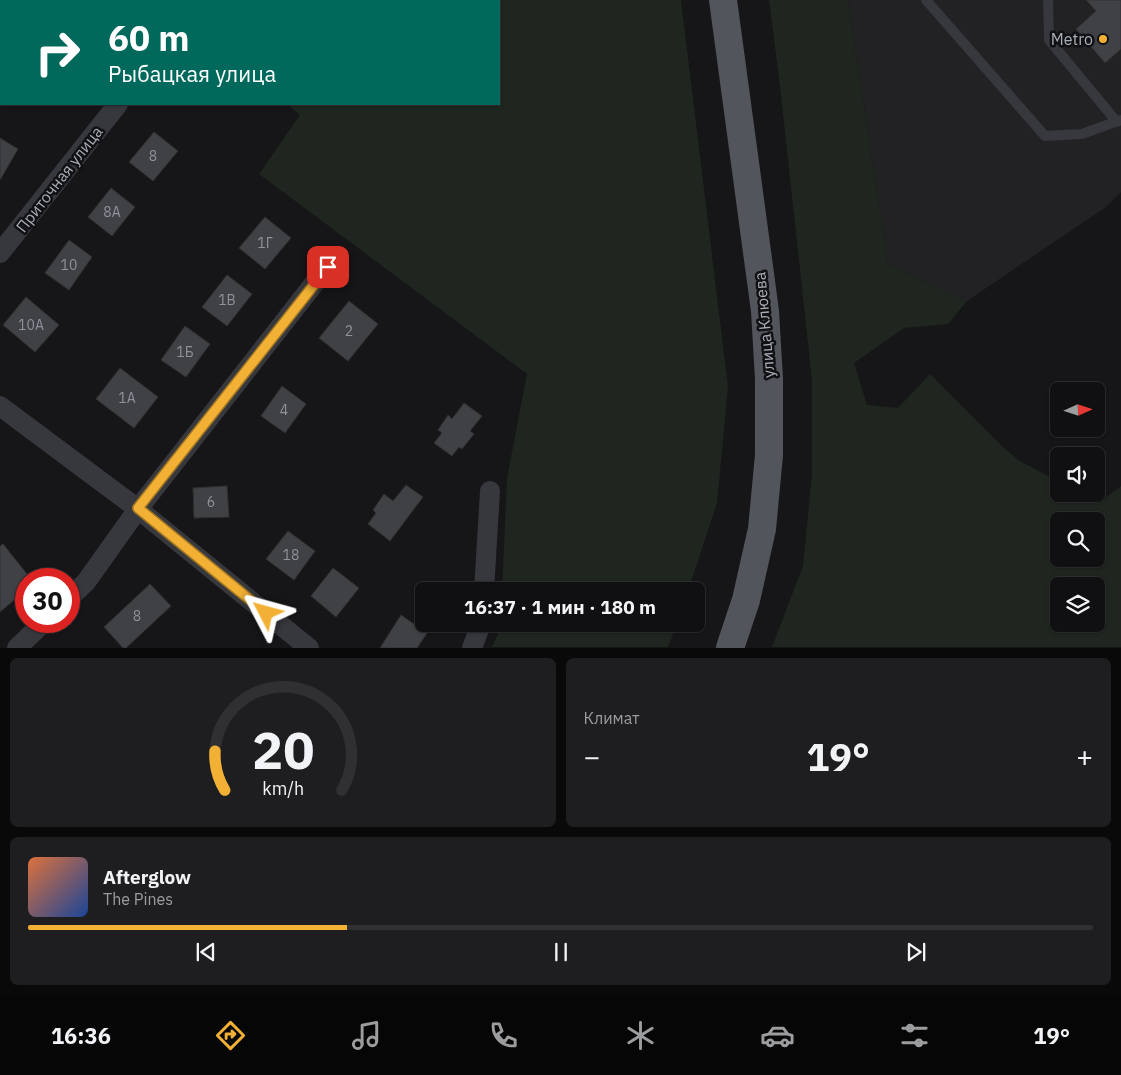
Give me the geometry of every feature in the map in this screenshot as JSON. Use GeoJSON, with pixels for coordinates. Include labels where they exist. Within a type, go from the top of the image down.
{"type":"FeatureCollection","features":[{"type":"Feature","properties":{"kind":"main road","name":"улица Клюева"},"geometry":{"type":"LineString","coordinates":[[723,0],[764,311],[769,389],[770,455],[762,529],[746,600],[730,648]]}},
{"type":"Feature","properties":{"kind":"street","name":"Приточная улица"},"geometry":{"type":"LineString","coordinates":[[0,253],[117,105]]}},
{"type":"Feature","properties":{"kind":"street"},"geometry":{"type":"LineString","coordinates":[[80,588],[86,582],[138,508],[328,267]]}},
{"type":"Feature","properties":{"kind":"street"},"geometry":{"type":"LineString","coordinates":[[0,406],[138,508],[309,648]]}},
{"type":"Feature","properties":{"kind":"street"},"geometry":{"type":"LineString","coordinates":[[485,582],[490,491]]}},
{"type":"Feature","properties":{"kind":"street"},"geometry":{"type":"LineString","coordinates":[[472,648],[478,632]]}},
{"type":"Feature","properties":{"kind":"street"},"geometry":{"type":"LineString","coordinates":[[17,648],[32,633]]}},
{"type":"Feature","properties":{"kind":"lane"},"geometry":{"type":"LineString","coordinates":[[926,0],[1045,136],[1082,134],[1119,121],[1049,40],[1048,0]]}},
{"type":"Feature","properties":{"kind":"shaded area"},"geometry":{"type":"Polygon","coordinates":[[[500,0],[681,0],[728,387],[717,503],[691,582],[502,582],[507,478],[527,374],[259,174],[300,115],[288,105],[500,105],[500,0]]]}},
{"type":"Feature","properties":{"kind":"shaded area"},"geometry":{"type":"Polygon","coordinates":[[[769,0],[848,0],[888,264],[967,301],[948,324],[904,328],[854,363],[867,405],[898,408],[930,374],[1018,460],[1050,477],[1050,502],[1105,502],[1105,498],[1121,486],[1121,647],[772,647],[803,566],[812,474],[812,380],[769,0]]]}},
{"type":"Feature","properties":{"kind":"shaded area"},"geometry":{"type":"Polygon","coordinates":[[[848,0],[1121,0],[1121,192],[1106,207],[967,301],[888,264],[848,0]]]}},
{"type":"Feature","properties":{"kind":"shaded area"},"geometry":{"type":"Polygon","coordinates":[[[499,632],[674,632],[668,647],[492,647],[499,632]]]}},
{"type":"Feature","properties":{"kind":"building","name":"Metro"},"geometry":{"type":"Polygon","coordinates":[[[1086,0],[1121,0],[1121,49],[1105,63],[1076,29],[1096,11],[1086,0]]]}},
{"type":"Feature","properties":{"kind":"building"},"geometry":{"type":"Polygon","coordinates":[[[154,132],[178,151],[153,181],[129,162],[154,132]]]}},
{"type":"Feature","properties":{"kind":"building"},"geometry":{"type":"Polygon","coordinates":[[[0,138],[18,149],[0,180],[0,138]]]}},
{"type":"Feature","properties":{"kind":"building"},"geometry":{"type":"Polygon","coordinates":[[[111,188],[135,207],[112,236],[88,217],[111,188]]]}},
{"type":"Feature","properties":{"kind":"building"},"geometry":{"type":"Polygon","coordinates":[[[265,217],[291,238],[265,269],[239,248],[265,217]]]}},
{"type":"Feature","properties":{"kind":"building"},"geometry":{"type":"Polygon","coordinates":[[[69,240],[92,257],[69,290],[45,273],[69,240]]]}},
{"type":"Feature","properties":{"kind":"building"},"geometry":{"type":"Polygon","coordinates":[[[227,275],[252,294],[227,326],[202,307],[227,275]]]}},
{"type":"Feature","properties":{"kind":"building"},"geometry":{"type":"Polygon","coordinates":[[[26,297],[59,325],[35,352],[3,325],[26,297]]]}},
{"type":"Feature","properties":{"kind":"building"},"geometry":{"type":"Polygon","coordinates":[[[349,301],[378,324],[348,361],[319,338],[349,301]]]}},
{"type":"Feature","properties":{"kind":"building"},"geometry":{"type":"Polygon","coordinates":[[[185,326],[210,344],[186,377],[161,360],[185,326]]]}},
{"type":"Feature","properties":{"kind":"building"},"geometry":{"type":"Polygon","coordinates":[[[120,368],[158,397],[134,428],[96,399],[120,368]]]}},
{"type":"Feature","properties":{"kind":"building"},"geometry":{"type":"Polygon","coordinates":[[[282,386],[306,404],[285,433],[261,416],[282,386]]]}},
{"type":"Feature","properties":{"kind":"building"},"geometry":{"type":"Polygon","coordinates":[[[464,403],[482,416],[470,431],[474,434],[462,449],[459,447],[452,456],[434,443],[442,433],[438,430],[448,415],[452,419],[464,403]]]}},
{"type":"Feature","properties":{"kind":"building"},"geometry":{"type":"Polygon","coordinates":[[[406,485],[423,497],[390,541],[368,524],[376,513],[373,510],[384,494],[393,501],[406,485]]]}},
{"type":"Feature","properties":{"kind":"building"},"geometry":{"type":"Polygon","coordinates":[[[227,486],[229,517],[194,518],[193,488],[227,486]]]}},
{"type":"Feature","properties":{"kind":"building"},"geometry":{"type":"Polygon","coordinates":[[[288,531],[315,551],[294,580],[266,559],[288,531]]]}},
{"type":"Feature","properties":{"kind":"building"},"geometry":{"type":"Polygon","coordinates":[[[3,544],[22,568],[15,568],[15,599],[0,612],[0,546],[3,544]]]}},
{"type":"Feature","properties":{"kind":"building"},"geometry":{"type":"Polygon","coordinates":[[[333,568],[359,588],[336,617],[311,596],[333,568]]]}},
{"type":"Feature","properties":{"kind":"building"},"geometry":{"type":"Polygon","coordinates":[[[150,584],[171,606],[126,648],[123,648],[104,627],[150,584]]]}},
{"type":"Feature","properties":{"kind":"building"},"geometry":{"type":"Polygon","coordinates":[[[401,615],[415,625],[415,632],[427,633],[417,648],[380,648],[401,615]]]}},
{"type":"Feature","properties":{"kind":"place","name":"Metro"},"geometry":{"type":"Point","coordinates":[1103,39]}},
{"type":"Feature","properties":{"kind":"route"},"geometry":{"type":"LineString","coordinates":[[266,613],[138,508],[328,267]]}}]}
